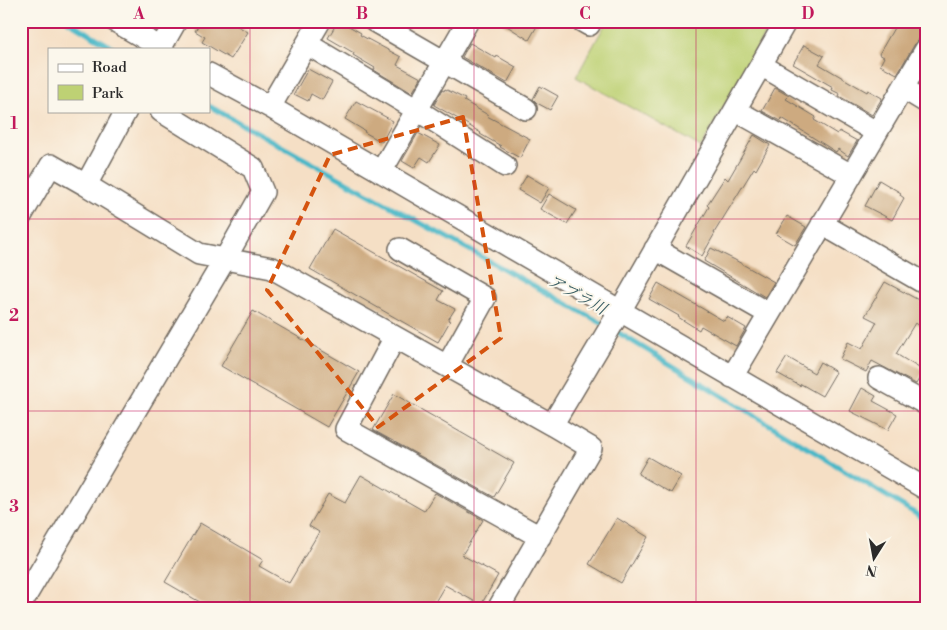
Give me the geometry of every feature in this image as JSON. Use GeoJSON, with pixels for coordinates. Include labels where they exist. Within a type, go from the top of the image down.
{"type":"FeatureCollection","features":[{"type":"Feature","properties":{"kind":"street"},"geometry":{"type":"LineString","coordinates":[[115,21],[161,48],[176,21]]}},
{"type":"Feature","properties":{"kind":"street"},"geometry":{"type":"LineString","coordinates":[[270,107],[320,21]]}},
{"type":"Feature","properties":{"kind":"street"},"geometry":{"type":"LineString","coordinates":[[374,21],[526,109]]}},
{"type":"Feature","properties":{"kind":"street"},"geometry":{"type":"LineString","coordinates":[[381,172],[468,21]]}},
{"type":"Feature","properties":{"kind":"street"},"geometry":{"type":"LineString","coordinates":[[552,425],[620,311],[786,21]]}},
{"type":"Feature","properties":{"kind":"street"},"geometry":{"type":"LineString","coordinates":[[307,44],[417,110],[505,166]]}},
{"type":"Feature","properties":{"kind":"street"},"geometry":{"type":"LineString","coordinates":[[732,377],[926,49]]}},
{"type":"Feature","properties":{"kind":"street"},"geometry":{"type":"LineString","coordinates":[[761,65],[876,132]]}},
{"type":"Feature","properties":{"kind":"street"},"geometry":{"type":"LineString","coordinates":[[210,75],[270,107],[926,489]]}},
{"type":"Feature","properties":{"kind":"street"},"geometry":{"type":"LineString","coordinates":[[903,88],[926,102]]}},
{"type":"Feature","properties":{"kind":"street"},"geometry":{"type":"LineString","coordinates":[[735,110],[851,175]]}},
{"type":"Feature","properties":{"kind":"street"},"geometry":{"type":"LineString","coordinates":[[86,185],[125,112]]}},
{"type":"Feature","properties":{"kind":"street"},"geometry":{"type":"LineString","coordinates":[[21,604],[225,259],[262,192],[252,168],[164,112]]}},
{"type":"Feature","properties":{"kind":"street"},"geometry":{"type":"LineString","coordinates":[[21,216],[51,165],[199,254],[272,268],[591,448],[498,609]]}},
{"type":"Feature","properties":{"kind":"street"},"geometry":{"type":"LineString","coordinates":[[822,224],[926,284]]}},
{"type":"Feature","properties":{"kind":"street"},"geometry":{"type":"LineString","coordinates":[[400,249],[485,298],[447,366]]}},
{"type":"Feature","properties":{"kind":"street"},"geometry":{"type":"LineString","coordinates":[[655,249],[769,314]]}},
{"type":"Feature","properties":{"kind":"street"},"geometry":{"type":"LineString","coordinates":[[395,337],[346,429],[540,537]]}},
{"type":"Feature","properties":{"kind":"street"},"geometry":{"type":"LineString","coordinates":[[879,378],[926,404]]}},
{"type":"Feature","properties":{"kind":"highlighted area"},"geometry":{"type":"Polygon","coordinates":[[[463,117],[501,338],[378,427],[267,290],[330,155],[463,117]]]}},
{"type":"Feature","properties":{"kind":"green space"},"geometry":{"type":"Polygon","coordinates":[[[607,21],[772,21],[701,147],[576,77],[607,21]]]}},
{"type":"Feature","properties":{"kind":"building"},"geometry":{"type":"Polygon","coordinates":[[[201,21],[229,21],[248,32],[231,59],[202,42],[205,37],[195,31],[201,21]]]}},
{"type":"Feature","properties":{"kind":"building"},"geometry":{"type":"Polygon","coordinates":[[[338,21],[401,57],[397,65],[421,78],[412,93],[374,70],[375,68],[353,55],[354,53],[328,38],[338,21]]]}},
{"type":"Feature","properties":{"kind":"building"},"geometry":{"type":"Polygon","coordinates":[[[499,21],[540,21],[529,40],[499,21]]]}},
{"type":"Feature","properties":{"kind":"building"},"geometry":{"type":"Polygon","coordinates":[[[898,21],[926,21],[926,37],[920,38],[916,42],[897,74],[880,65],[884,57],[879,54],[898,21]]]}},
{"type":"Feature","properties":{"kind":"building"},"geometry":{"type":"Polygon","coordinates":[[[470,43],[516,67],[507,83],[462,57],[470,43]]]}},
{"type":"Feature","properties":{"kind":"building"},"geometry":{"type":"Polygon","coordinates":[[[804,45],[824,56],[819,64],[867,92],[868,90],[882,98],[872,115],[839,96],[840,94],[832,90],[833,87],[793,64],[804,45]]]}},
{"type":"Feature","properties":{"kind":"building"},"geometry":{"type":"Polygon","coordinates":[[[308,69],[332,82],[322,100],[311,94],[308,101],[294,94],[308,69]]]}},
{"type":"Feature","properties":{"kind":"building"},"geometry":{"type":"Polygon","coordinates":[[[540,86],[558,96],[550,110],[533,99],[540,86]]]}},
{"type":"Feature","properties":{"kind":"building"},"geometry":{"type":"Polygon","coordinates":[[[775,88],[789,96],[786,99],[816,117],[814,120],[837,134],[839,131],[857,141],[848,156],[838,149],[836,152],[782,118],[781,121],[762,111],[775,88]]]}},
{"type":"Feature","properties":{"kind":"building"},"geometry":{"type":"Polygon","coordinates":[[[445,89],[465,99],[464,101],[487,116],[530,139],[520,158],[434,105],[442,90],[444,91],[445,89]]]}},
{"type":"Feature","properties":{"kind":"building"},"geometry":{"type":"Polygon","coordinates":[[[356,101],[393,121],[382,142],[345,119],[356,101]]]}},
{"type":"Feature","properties":{"kind":"building"},"geometry":{"type":"Polygon","coordinates":[[[418,133],[440,145],[429,162],[421,157],[414,168],[402,161],[418,133]]]}},
{"type":"Feature","properties":{"kind":"building"},"geometry":{"type":"Polygon","coordinates":[[[754,135],[770,145],[756,170],[754,168],[714,233],[702,256],[686,246],[709,207],[707,205],[725,177],[728,180],[754,135]]]}},
{"type":"Feature","properties":{"kind":"building"},"geometry":{"type":"Polygon","coordinates":[[[527,175],[549,188],[540,203],[518,190],[527,175]]]}},
{"type":"Feature","properties":{"kind":"building"},"geometry":{"type":"Polygon","coordinates":[[[879,180],[901,193],[900,195],[904,198],[892,220],[865,206],[879,180]]]}},
{"type":"Feature","properties":{"kind":"building"},"geometry":{"type":"Polygon","coordinates":[[[549,194],[576,210],[567,224],[540,209],[549,194]]]}},
{"type":"Feature","properties":{"kind":"building"},"geometry":{"type":"Polygon","coordinates":[[[787,216],[806,227],[795,245],[776,234],[787,216]]]}},
{"type":"Feature","properties":{"kind":"building"},"geometry":{"type":"Polygon","coordinates":[[[333,229],[443,291],[438,300],[455,309],[438,342],[310,269],[333,229]]]}},
{"type":"Feature","properties":{"kind":"building"},"geometry":{"type":"Polygon","coordinates":[[[711,248],[774,282],[765,297],[704,261],[711,248]]]}},
{"type":"Feature","properties":{"kind":"building"},"geometry":{"type":"Polygon","coordinates":[[[885,282],[926,304],[926,329],[915,323],[896,354],[924,371],[916,384],[872,361],[866,372],[840,359],[848,342],[862,349],[877,322],[865,316],[885,282]]]}},
{"type":"Feature","properties":{"kind":"building"},"geometry":{"type":"Polygon","coordinates":[[[658,283],[724,321],[727,317],[746,328],[736,346],[701,326],[699,330],[649,299],[658,283]]]}},
{"type":"Feature","properties":{"kind":"building"},"geometry":{"type":"Polygon","coordinates":[[[253,311],[359,372],[327,427],[221,366],[253,311]]]}},
{"type":"Feature","properties":{"kind":"building"},"geometry":{"type":"Polygon","coordinates":[[[787,357],[814,373],[820,362],[836,372],[822,396],[777,373],[787,357]]]}},
{"type":"Feature","properties":{"kind":"building"},"geometry":{"type":"Polygon","coordinates":[[[862,388],[876,396],[873,401],[897,414],[888,430],[850,411],[862,388]]]}},
{"type":"Feature","properties":{"kind":"building"},"geometry":{"type":"Polygon","coordinates":[[[394,394],[514,463],[494,497],[373,430],[394,394]]]}},
{"type":"Feature","properties":{"kind":"building"},"geometry":{"type":"Polygon","coordinates":[[[648,457],[681,476],[671,493],[638,474],[648,457]]]}},
{"type":"Feature","properties":{"kind":"building"},"geometry":{"type":"Polygon","coordinates":[[[361,475],[424,511],[435,493],[483,520],[462,555],[498,575],[481,605],[445,585],[431,609],[256,609],[240,600],[235,609],[212,609],[165,582],[200,523],[263,560],[259,566],[289,583],[319,532],[309,526],[328,494],[345,503],[361,475]]]}},
{"type":"Feature","properties":{"kind":"building"},"geometry":{"type":"Polygon","coordinates":[[[617,518],[648,537],[621,583],[589,564],[617,518]]]}},
{"type":"Feature","properties":{"kind":"waterway","name":"アブラ川"},"geometry":{"type":"LineString","coordinates":[[68,21],[113,48]]}},
{"type":"Feature","properties":{"kind":"waterway","name":"アブラ川"},"geometry":{"type":"LineString","coordinates":[[210,107],[607,326]]}},
{"type":"Feature","properties":{"kind":"waterway","name":"アブラ川"},"geometry":{"type":"LineString","coordinates":[[614,330],[926,520]]}}]}
